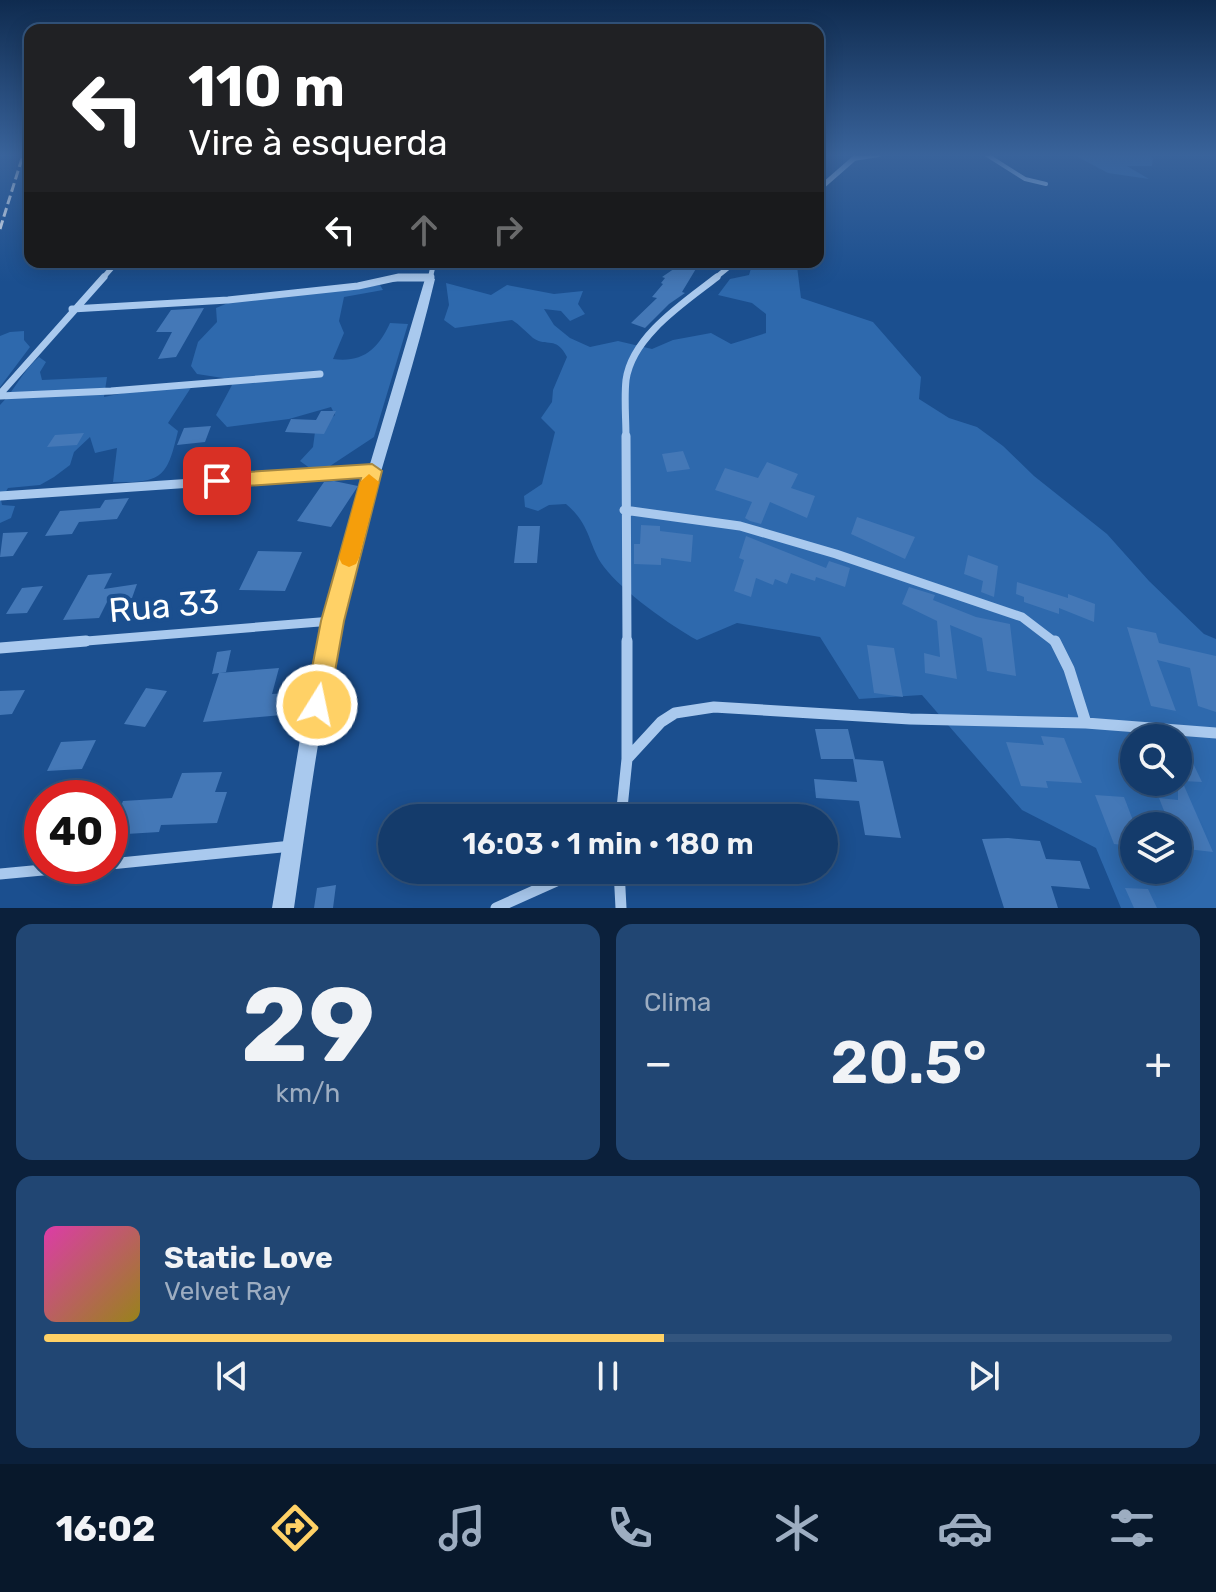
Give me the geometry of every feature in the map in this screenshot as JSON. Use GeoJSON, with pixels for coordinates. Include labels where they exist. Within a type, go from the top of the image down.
{"type":"FeatureCollection","features":[{"type":"Feature","properties":{"kind":"street"},"geometry":{"type":"LineString","coordinates":[[0,395],[72,309],[111,268]]}},
{"type":"Feature","properties":{"kind":"street"},"geometry":{"type":"LineString","coordinates":[[622,804],[627,759],[626,379],[629,364],[649,337],[728,268]]}},
{"type":"Feature","properties":{"kind":"street"},"geometry":{"type":"LineString","coordinates":[[72,309],[228,300],[358,286],[432,270],[412,354],[372,471],[332,621],[283,908]]}},
{"type":"Feature","properties":{"kind":"street"},"geometry":{"type":"LineString","coordinates":[[0,395],[111,391],[320,374]]}},
{"type":"Feature","properties":{"kind":"street"},"geometry":{"type":"LineString","coordinates":[[0,496],[372,471]]}},
{"type":"Feature","properties":{"kind":"street"},"geometry":{"type":"LineString","coordinates":[[624,510],[740,526],[836,554],[1022,617],[1056,642],[1069,669],[1086,723]]}},
{"type":"Feature","properties":{"kind":"street","name":"Rua 33"},"geometry":{"type":"LineString","coordinates":[[0,648],[332,621]]}},
{"type":"Feature","properties":{"kind":"street"},"geometry":{"type":"LineString","coordinates":[[627,759],[661,722],[675,713],[691,709],[731,708],[910,719],[1086,723],[1216,733]]}},
{"type":"Feature","properties":{"kind":"street"},"geometry":{"type":"LineString","coordinates":[[128,862],[292,846]]}},
{"type":"Feature","properties":{"kind":"street"},"geometry":{"type":"LineString","coordinates":[[0,874],[24,872]]}},
{"type":"Feature","properties":{"kind":"street"},"geometry":{"type":"LineString","coordinates":[[496,908],[550,884]]}},
{"type":"Feature","properties":{"kind":"street"},"geometry":{"type":"LineString","coordinates":[[620,884],[621,908]]}},
{"type":"Feature","properties":{"kind":"shaded area"},"geometry":{"type":"Polygon","coordinates":[[[751,268],[797,268],[801,298],[873,322],[921,377],[919,399],[949,418],[977,427],[1003,446],[1034,476],[1107,534],[1149,581],[1204,634],[1216,639],[1216,908],[1121,908],[1096,848],[1022,810],[922,695],[859,699],[820,637],[737,623],[697,640],[622,587],[604,567],[581,520],[566,504],[549,505],[538,511],[525,507],[524,496],[542,484],[555,432],[541,418],[552,402],[553,390],[567,357],[559,346],[538,341],[512,320],[455,328],[444,320],[449,305],[446,283],[491,295],[507,285],[554,294],[583,291],[578,304],[585,314],[570,321],[561,311],[544,309],[554,325],[570,338],[590,347],[618,341],[652,349],[673,340],[711,333],[731,344],[766,333],[766,314],[752,303],[718,295],[730,279],[749,275],[751,268]]]}},
{"type":"Feature","properties":{"kind":"shaded area"},"geometry":{"type":"Polygon","coordinates":[[[380,285],[383,290],[344,297],[339,321],[344,333],[333,359],[361,356],[375,347],[390,323],[408,324],[374,437],[330,466],[311,469],[300,461],[313,447],[315,432],[335,415],[331,407],[289,419],[227,427],[216,415],[232,385],[223,378],[197,374],[191,366],[198,342],[217,322],[216,308],[228,303],[380,285]]]}},
{"type":"Feature","properties":{"kind":"shaded area"},"geometry":{"type":"Polygon","coordinates":[[[24,331],[24,340],[30,347],[0,387],[0,336],[24,331]]]}},
{"type":"Feature","properties":{"kind":"shaded area"},"geometry":{"type":"Polygon","coordinates":[[[39,357],[46,362],[40,372],[42,380],[107,377],[104,397],[192,386],[168,423],[178,431],[170,459],[160,474],[142,481],[113,482],[117,448],[95,453],[90,437],[74,452],[70,465],[54,477],[40,485],[8,488],[1,500],[2,505],[15,506],[11,518],[0,523],[0,405],[39,357]]]}},
{"type":"Feature","properties":{"kind":"building"},"geometry":{"type":"Polygon","coordinates":[[[675,268],[696,268],[682,292],[685,293],[645,328],[631,323],[657,298],[652,297],[663,284],[665,278],[662,277],[675,268]]]}},
{"type":"Feature","properties":{"kind":"building"},"geometry":{"type":"Polygon","coordinates":[[[204,308],[176,357],[158,359],[172,332],[156,332],[171,310],[204,308]]]}},
{"type":"Feature","properties":{"kind":"building"},"geometry":{"type":"Polygon","coordinates":[[[321,411],[336,411],[324,434],[285,432],[291,419],[316,420],[321,411]]]}},
{"type":"Feature","properties":{"kind":"building"},"geometry":{"type":"Polygon","coordinates":[[[211,426],[205,442],[177,445],[184,428],[211,426]]]}},
{"type":"Feature","properties":{"kind":"building"},"geometry":{"type":"Polygon","coordinates":[[[84,433],[77,445],[47,447],[55,435],[84,433]]]}},
{"type":"Feature","properties":{"kind":"building"},"geometry":{"type":"Polygon","coordinates":[[[683,451],[690,469],[667,472],[662,454],[683,451]]]}},
{"type":"Feature","properties":{"kind":"building"},"geometry":{"type":"Polygon","coordinates":[[[767,462],[798,474],[791,488],[815,496],[807,518],[770,502],[761,524],[750,521],[745,518],[752,502],[715,490],[725,468],[758,478],[767,462]]]}},
{"type":"Feature","properties":{"kind":"building"},"geometry":{"type":"Polygon","coordinates":[[[324,482],[358,486],[331,527],[297,521],[324,482]]]}},
{"type":"Feature","properties":{"kind":"building"},"geometry":{"type":"Polygon","coordinates":[[[129,498],[117,519],[79,522],[72,534],[45,536],[60,511],[100,508],[105,500],[129,498]]]}},
{"type":"Feature","properties":{"kind":"building"},"geometry":{"type":"Polygon","coordinates":[[[857,517],[915,537],[905,559],[851,534],[857,517]]]}},
{"type":"Feature","properties":{"kind":"building"},"geometry":{"type":"Polygon","coordinates":[[[641,525],[660,526],[660,531],[693,535],[691,562],[661,558],[661,565],[634,564],[634,544],[640,544],[641,525]]]}},
{"type":"Feature","properties":{"kind":"building"},"geometry":{"type":"Polygon","coordinates":[[[518,526],[540,526],[537,563],[514,563],[518,526]]]}},
{"type":"Feature","properties":{"kind":"building"},"geometry":{"type":"Polygon","coordinates":[[[28,532],[13,556],[0,557],[3,533],[28,532]]]}},
{"type":"Feature","properties":{"kind":"building"},"geometry":{"type":"Polygon","coordinates":[[[746,536],[826,568],[829,561],[850,568],[845,587],[816,577],[815,581],[791,573],[787,584],[775,579],[773,585],[756,578],[751,597],[734,591],[744,560],[739,558],[746,536]]]}},
{"type":"Feature","properties":{"kind":"building"},"geometry":{"type":"Polygon","coordinates":[[[258,551],[302,552],[285,591],[239,590],[258,551]]]}},
{"type":"Feature","properties":{"kind":"building"},"geometry":{"type":"Polygon","coordinates":[[[968,555],[998,566],[994,597],[981,592],[983,581],[964,574],[968,555]]]}},
{"type":"Feature","properties":{"kind":"building"},"geometry":{"type":"Polygon","coordinates":[[[112,573],[104,589],[137,584],[132,598],[107,602],[99,618],[63,620],[88,575],[112,573]]]}},
{"type":"Feature","properties":{"kind":"building"},"geometry":{"type":"Polygon","coordinates":[[[1017,582],[1095,604],[1094,622],[1059,608],[1059,614],[1024,602],[1024,597],[1016,594],[1017,582]]]}},
{"type":"Feature","properties":{"kind":"building"},"geometry":{"type":"Polygon","coordinates":[[[43,586],[27,613],[6,614],[22,588],[43,586]]]}},
{"type":"Feature","properties":{"kind":"building"},"geometry":{"type":"Polygon","coordinates":[[[909,587],[935,595],[933,600],[976,617],[1010,624],[1016,676],[987,671],[982,638],[950,625],[957,679],[925,673],[924,653],[940,657],[937,621],[902,604],[909,587]]]}},
{"type":"Feature","properties":{"kind":"building"},"geometry":{"type":"Polygon","coordinates":[[[1127,627],[1156,633],[1159,643],[1216,656],[1216,712],[1198,706],[1190,668],[1157,660],[1176,711],[1151,706],[1127,627]]]}},
{"type":"Feature","properties":{"kind":"building"},"geometry":{"type":"Polygon","coordinates":[[[867,645],[894,648],[903,697],[874,693],[867,645]]]}},
{"type":"Feature","properties":{"kind":"building"},"geometry":{"type":"Polygon","coordinates":[[[231,650],[226,672],[212,674],[217,652],[231,650]]]}},
{"type":"Feature","properties":{"kind":"building"},"geometry":{"type":"Polygon","coordinates":[[[279,668],[272,694],[287,693],[282,715],[203,722],[219,673],[279,668]]]}},
{"type":"Feature","properties":{"kind":"building"},"geometry":{"type":"Polygon","coordinates":[[[146,688],[167,691],[145,727],[124,724],[146,688]]]}},
{"type":"Feature","properties":{"kind":"building"},"geometry":{"type":"Polygon","coordinates":[[[25,690],[12,714],[0,715],[0,691],[25,690]]]}},
{"type":"Feature","properties":{"kind":"building"},"geometry":{"type":"Polygon","coordinates":[[[815,729],[848,729],[855,759],[821,759],[815,729]]]}},
{"type":"Feature","properties":{"kind":"building"},"geometry":{"type":"Polygon","coordinates":[[[1041,736],[1064,738],[1082,783],[1046,781],[1048,788],[1021,786],[1006,742],[1044,745],[1041,736]]]}},
{"type":"Feature","properties":{"kind":"building"},"geometry":{"type":"Polygon","coordinates":[[[96,740],[82,769],[47,771],[61,742],[96,740]]]}},
{"type":"Feature","properties":{"kind":"building"},"geometry":{"type":"Polygon","coordinates":[[[853,759],[883,761],[901,838],[865,835],[859,801],[816,798],[814,779],[857,782],[853,759]]]}},
{"type":"Feature","properties":{"kind":"building"},"geometry":{"type":"Polygon","coordinates":[[[1192,761],[1202,782],[1192,782],[1192,761]]]}},
{"type":"Feature","properties":{"kind":"building"},"geometry":{"type":"Polygon","coordinates":[[[222,772],[215,792],[227,792],[217,823],[161,825],[159,832],[128,834],[128,801],[172,798],[182,773],[222,772]]]}},
{"type":"Feature","properties":{"kind":"building"},"geometry":{"type":"Polygon","coordinates":[[[1095,795],[1124,797],[1130,812],[1120,812],[1120,845],[1114,844],[1095,795]]]}},
{"type":"Feature","properties":{"kind":"building"},"geometry":{"type":"Polygon","coordinates":[[[1178,796],[1189,796],[1213,852],[1192,850],[1192,812],[1164,812],[1159,798],[1178,800],[1178,796]]]}},
{"type":"Feature","properties":{"kind":"building"},"geometry":{"type":"Polygon","coordinates":[[[982,839],[1040,841],[1046,859],[1080,861],[1090,889],[1051,886],[1058,908],[1004,908],[982,839]]]}},
{"type":"Feature","properties":{"kind":"building"},"geometry":{"type":"Polygon","coordinates":[[[336,885],[333,908],[314,908],[317,888],[336,885]]]}},
{"type":"Feature","properties":{"kind":"building"},"geometry":{"type":"Polygon","coordinates":[[[1125,888],[1148,889],[1157,908],[1134,908],[1125,888]]]}},
{"type":"Feature","properties":{"kind":"railway"},"geometry":{"type":"LineString","coordinates":[[0,229],[10,197]]}},
{"type":"Feature","properties":{"kind":"slow traffic"},"geometry":{"type":"LineString","coordinates":[[349,558],[369,482]]}},
{"type":"Feature","properties":{"kind":"route"},"geometry":{"type":"LineString","coordinates":[[217,481],[372,471],[332,621],[317,705]]}}]}
